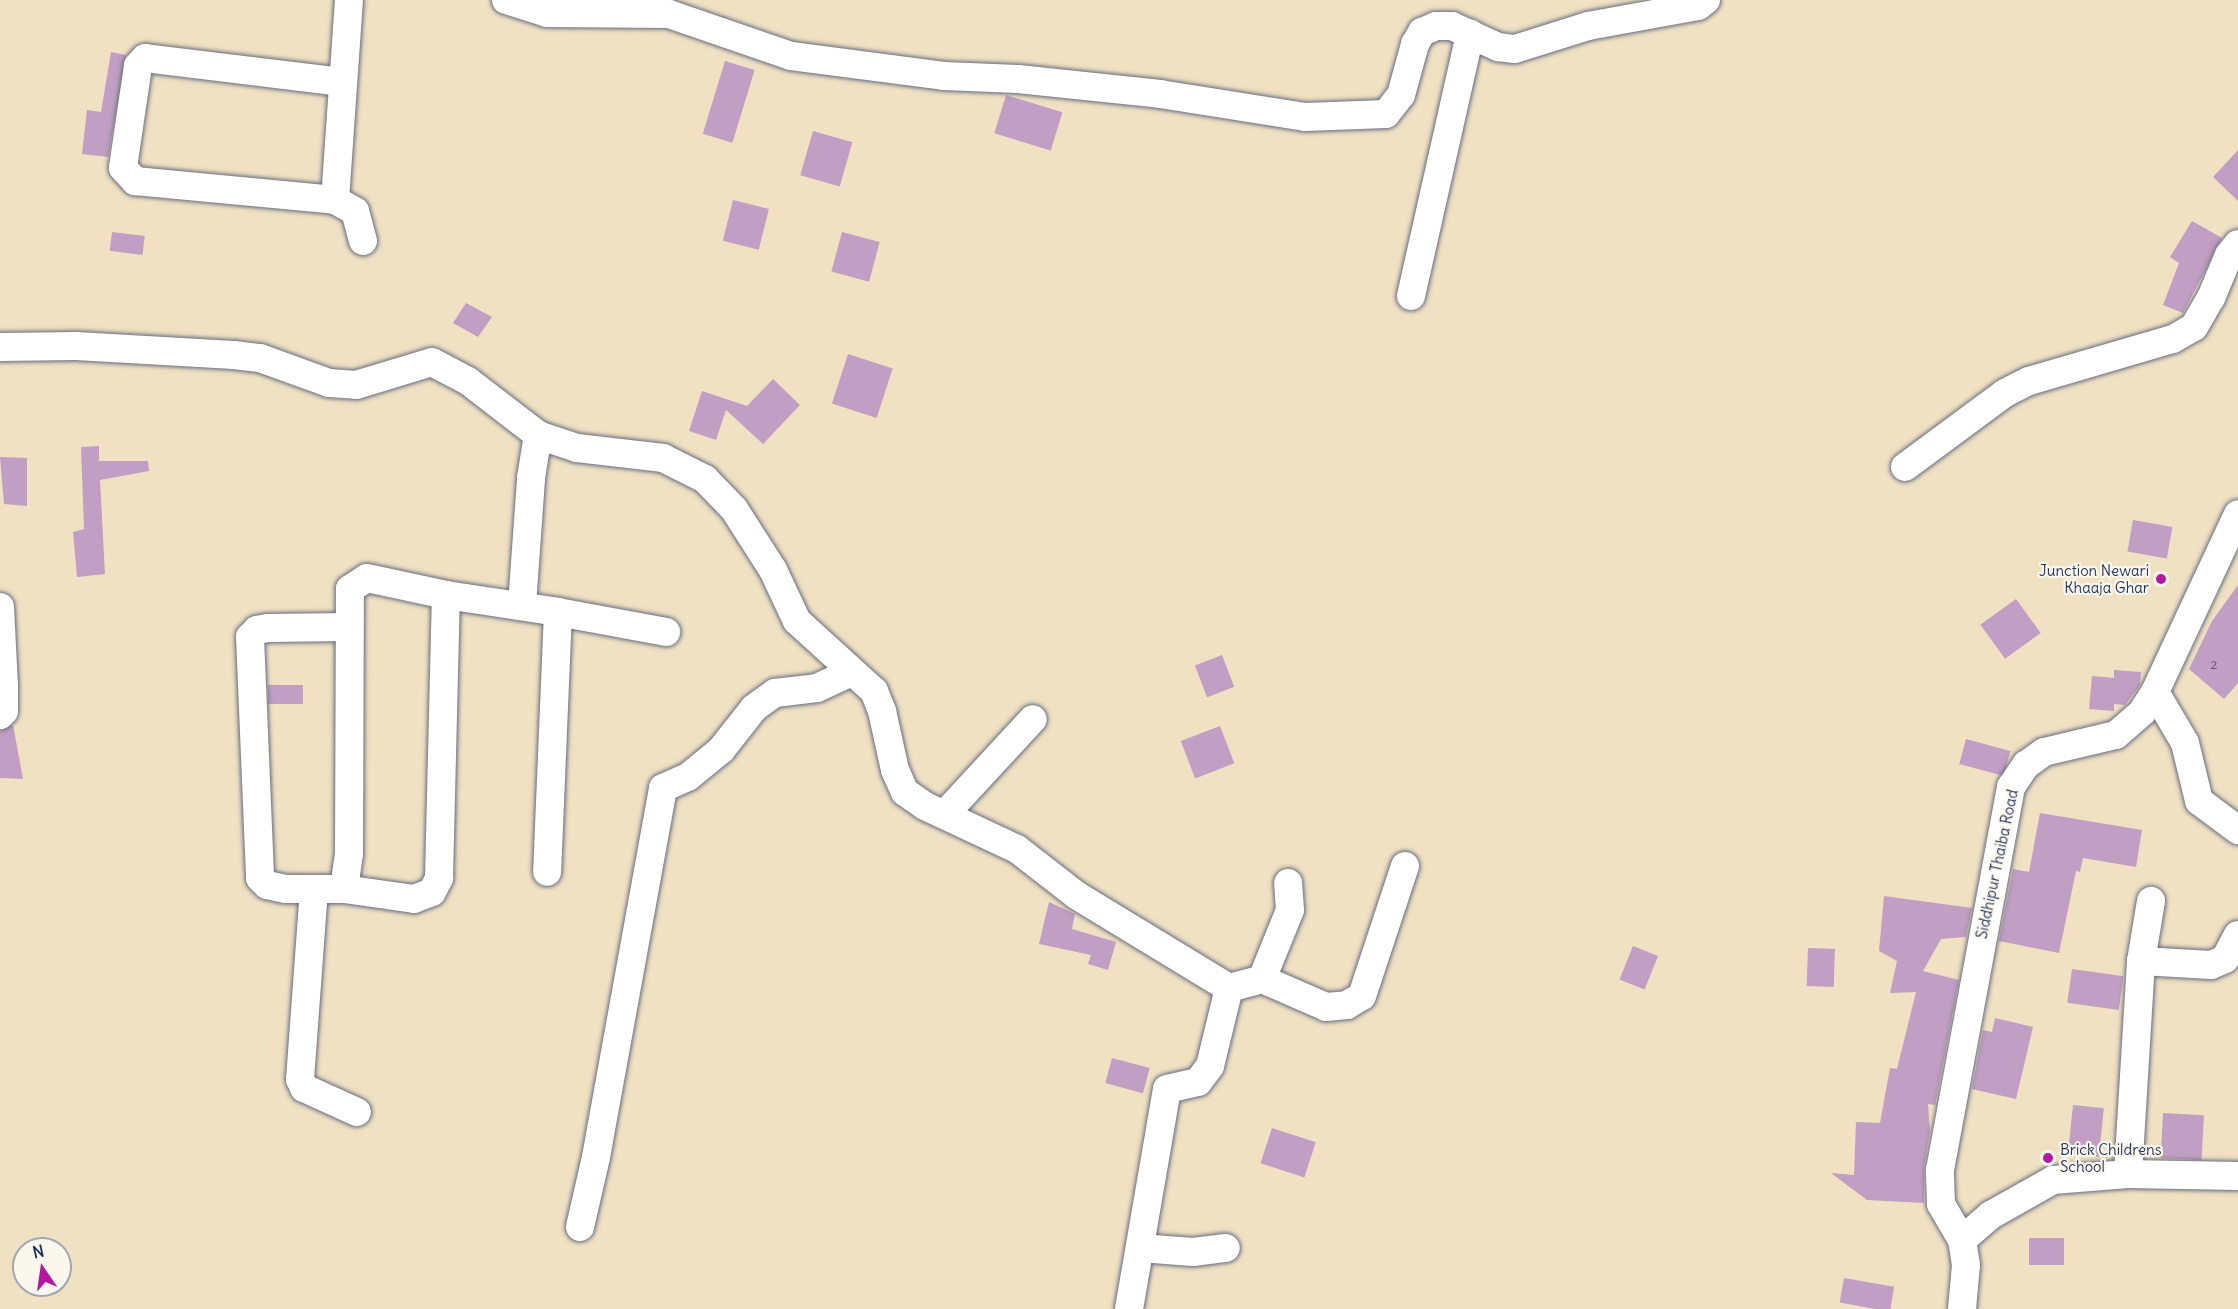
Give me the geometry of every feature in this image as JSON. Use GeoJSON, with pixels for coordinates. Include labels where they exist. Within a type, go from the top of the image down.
{"type":"FeatureCollection","features":[{"type":"Feature","properties":{"kind":"street"},"geometry":{"type":"LineString","coordinates":[[335,200],[349,0]]}},
{"type":"Feature","properties":{"kind":"street"},"geometry":{"type":"LineString","coordinates":[[506,0],[547,13],[671,7],[791,56],[944,76],[1018,79],[1160,94],[1305,117],[1386,114],[1401,95],[1422,32],[1436,26],[1452,26],[1515,50],[1588,26],[1698,6],[1706,0]]}},
{"type":"Feature","properties":{"kind":"street"},"geometry":{"type":"LineString","coordinates":[[1411,296],[1470,34]]}},
{"type":"Feature","properties":{"kind":"street"},"geometry":{"type":"LineString","coordinates":[[342,82],[145,58],[138,66],[123,168],[135,181],[335,200],[355,211],[363,242]]}},
{"type":"Feature","properties":{"kind":"street"},"geometry":{"type":"LineString","coordinates":[[1905,467],[2005,393],[2029,381],[2173,339],[2194,327],[2211,298],[2229,255],[2238,244]]}},
{"type":"Feature","properties":{"kind":"street"},"geometry":{"type":"LineString","coordinates":[[0,347],[76,346],[234,354],[260,358],[329,383],[356,385],[432,362],[468,381],[538,435],[577,448],[663,458],[705,479],[734,509],[773,570],[797,621],[874,691],[882,711],[895,770],[905,792],[925,806],[1017,849],[1076,895],[1228,988],[1262,979],[1326,1007],[1347,1005],[1362,996],[1405,866]]}},
{"type":"Feature","properties":{"kind":"street"},"geometry":{"type":"LineString","coordinates":[[522,605],[531,478],[538,435]]}},
{"type":"Feature","properties":{"kind":"street","name":"Siddhipur Thaiba Road"},"geometry":{"type":"LineString","coordinates":[[1962,1309],[1966,1265],[1962,1240],[1941,1204],[1940,1170],[2011,787],[2026,765],[2043,752],[2116,735],[2142,712],[2155,692],[2238,514]]}},
{"type":"Feature","properties":{"kind":"street"},"geometry":{"type":"LineString","coordinates":[[344,889],[349,854],[350,589],[360,579],[446,595],[522,605],[666,632]]}},
{"type":"Feature","properties":{"kind":"street"},"geometry":{"type":"LineString","coordinates":[[349,627],[268,628],[257,630],[250,637],[260,878],[267,885],[286,889],[344,889],[414,899],[432,892],[439,878],[446,595]]}},
{"type":"Feature","properties":{"kind":"street"},"geometry":{"type":"LineString","coordinates":[[0,607],[4,711],[0,716]]}},
{"type":"Feature","properties":{"kind":"street"},"geometry":{"type":"LineString","coordinates":[[547,872],[558,612]]}},
{"type":"Feature","properties":{"kind":"street"},"geometry":{"type":"LineString","coordinates":[[580,1227],[663,788],[688,777],[721,750],[754,708],[775,693],[817,688],[852,672]]}},
{"type":"Feature","properties":{"kind":"street"},"geometry":{"type":"LineString","coordinates":[[2155,692],[2185,743],[2199,801],[2238,830]]}},
{"type":"Feature","properties":{"kind":"street"},"geometry":{"type":"LineString","coordinates":[[945,814],[1034,719]]}},
{"type":"Feature","properties":{"kind":"street"},"geometry":{"type":"LineString","coordinates":[[1262,979],[1290,910],[1288,883]]}},
{"type":"Feature","properties":{"kind":"street"},"geometry":{"type":"LineString","coordinates":[[314,889],[300,1079],[304,1088],[357,1112]]}},
{"type":"Feature","properties":{"kind":"street"},"geometry":{"type":"LineString","coordinates":[[2128,1174],[2142,961],[2151,901]]}},
{"type":"Feature","properties":{"kind":"street"},"geometry":{"type":"LineString","coordinates":[[2142,961],[2211,965],[2224,959],[2238,935]]}},
{"type":"Feature","properties":{"kind":"street"},"geometry":{"type":"LineString","coordinates":[[1129,1309],[1167,1089],[1198,1082],[1210,1066],[1228,988]]}},
{"type":"Feature","properties":{"kind":"street"},"geometry":{"type":"LineString","coordinates":[[1962,1240],[1991,1215],[2053,1180],[2128,1174],[2238,1176]]}},
{"type":"Feature","properties":{"kind":"street"},"geometry":{"type":"LineString","coordinates":[[1140,1248],[1193,1252],[1226,1248]]}},
{"type":"Feature","properties":{"kind":"building"},"geometry":{"type":"Polygon","coordinates":[[[111,52],[126,55],[108,157],[82,154],[87,110],[101,112],[111,52]]]}},
{"type":"Feature","properties":{"kind":"building"},"geometry":{"type":"Polygon","coordinates":[[[725,61],[755,70],[732,143],[703,134],[725,61]]]}},
{"type":"Feature","properties":{"kind":"building"},"geometry":{"type":"Polygon","coordinates":[[[1006,95],[1062,112],[1051,151],[994,133],[1006,95]]]}},
{"type":"Feature","properties":{"kind":"building"},"geometry":{"type":"Polygon","coordinates":[[[813,131],[852,142],[840,187],[800,175],[813,131]]]}},
{"type":"Feature","properties":{"kind":"building"},"geometry":{"type":"Polygon","coordinates":[[[2238,150],[2238,201],[2213,177],[2238,150]]]}},
{"type":"Feature","properties":{"kind":"building"},"geometry":{"type":"Polygon","coordinates":[[[733,200],[769,209],[759,250],[723,241],[733,200]]]}},
{"type":"Feature","properties":{"kind":"building"},"geometry":{"type":"Polygon","coordinates":[[[2192,221],[2222,238],[2183,313],[2163,305],[2179,263],[2170,257],[2192,221]]]}},
{"type":"Feature","properties":{"kind":"building"},"geometry":{"type":"Polygon","coordinates":[[[112,232],[145,236],[142,255],[110,251],[112,232]]]}},
{"type":"Feature","properties":{"kind":"building"},"geometry":{"type":"Polygon","coordinates":[[[842,232],[880,242],[869,282],[831,272],[842,232]]]}},
{"type":"Feature","properties":{"kind":"building"},"geometry":{"type":"Polygon","coordinates":[[[466,303],[492,317],[478,337],[453,323],[466,303]]]}},
{"type":"Feature","properties":{"kind":"building"},"geometry":{"type":"Polygon","coordinates":[[[848,354],[893,369],[877,418],[832,403],[848,354]]]}},
{"type":"Feature","properties":{"kind":"building"},"geometry":{"type":"Polygon","coordinates":[[[773,379],[800,405],[763,444],[726,410],[716,440],[689,431],[702,391],[747,406],[773,379]]]}},
{"type":"Feature","properties":{"kind":"building"},"geometry":{"type":"Polygon","coordinates":[[[99,446],[99,461],[148,461],[149,471],[100,480],[105,574],[77,577],[73,532],[84,529],[81,447],[99,446]]]}},
{"type":"Feature","properties":{"kind":"building"},"geometry":{"type":"Polygon","coordinates":[[[0,457],[27,458],[27,506],[4,504],[0,457]]]}},
{"type":"Feature","properties":{"kind":"building"},"geometry":{"type":"Polygon","coordinates":[[[2133,520],[2172,527],[2167,558],[2127,552],[2133,520]]]}},
{"type":"Feature","properties":{"kind":"building"},"geometry":{"type":"Polygon","coordinates":[[[2238,585],[2238,683],[2224,699],[2189,669],[2212,621],[2238,585]]]}},
{"type":"Feature","properties":{"kind":"building"},"geometry":{"type":"Polygon","coordinates":[[[2016,599],[2041,633],[2005,659],[1980,625],[2016,599]]]}},
{"type":"Feature","properties":{"kind":"building"},"geometry":{"type":"Polygon","coordinates":[[[1222,655],[1234,687],[1207,697],[1195,665],[1222,655]]]}},
{"type":"Feature","properties":{"kind":"building"},"geometry":{"type":"Polygon","coordinates":[[[2114,670],[2141,672],[2140,685],[2125,705],[2114,704],[2114,711],[2089,709],[2092,676],[2114,678],[2114,670]]]}},
{"type":"Feature","properties":{"kind":"building"},"geometry":{"type":"Polygon","coordinates":[[[268,685],[303,685],[303,704],[268,704],[268,685]]]}},
{"type":"Feature","properties":{"kind":"building"},"geometry":{"type":"Polygon","coordinates":[[[13,725],[23,779],[0,778],[0,731],[13,725]]]}},
{"type":"Feature","properties":{"kind":"building"},"geometry":{"type":"Polygon","coordinates":[[[1220,726],[1234,763],[1195,778],[1181,741],[1220,726]]]}},
{"type":"Feature","properties":{"kind":"building"},"geometry":{"type":"Polygon","coordinates":[[[1966,739],[2010,751],[2004,776],[1959,764],[1966,739]]]}},
{"type":"Feature","properties":{"kind":"building"},"geometry":{"type":"Polygon","coordinates":[[[2040,813],[2142,830],[2136,867],[2083,858],[2080,872],[2076,871],[2059,953],[1999,941],[2013,869],[2029,872],[2040,813]]]}},
{"type":"Feature","properties":{"kind":"building"},"geometry":{"type":"Polygon","coordinates":[[[1884,896],[1972,908],[1966,937],[1941,939],[1923,971],[1959,980],[1935,1105],[1928,1104],[1930,1131],[1924,1167],[1924,1203],[1867,1200],[1831,1173],[1854,1175],[1856,1122],[1880,1123],[1890,1068],[1897,1069],[1916,992],[1890,993],[1897,961],[1879,951],[1884,896]]]}},
{"type":"Feature","properties":{"kind":"building"},"geometry":{"type":"Polygon","coordinates":[[[1049,902],[1075,914],[1072,929],[1116,942],[1108,970],[1088,964],[1091,955],[1039,944],[1049,902]]]}},
{"type":"Feature","properties":{"kind":"building"},"geometry":{"type":"Polygon","coordinates":[[[1633,946],[1658,956],[1645,989],[1620,979],[1633,946]]]}},
{"type":"Feature","properties":{"kind":"building"},"geometry":{"type":"Polygon","coordinates":[[[1808,948],[1835,949],[1834,987],[1807,986],[1808,948]]]}},
{"type":"Feature","properties":{"kind":"building"},"geometry":{"type":"Polygon","coordinates":[[[2072,969],[2123,976],[2119,1010],[2067,1003],[2072,969]]]}},
{"type":"Feature","properties":{"kind":"building"},"geometry":{"type":"Polygon","coordinates":[[[1995,1018],[2033,1027],[2016,1099],[1972,1089],[1983,1030],[1992,1032],[1995,1018]]]}},
{"type":"Feature","properties":{"kind":"building"},"geometry":{"type":"Polygon","coordinates":[[[1112,1058],[1150,1068],[1143,1093],[1105,1083],[1112,1058]]]}},
{"type":"Feature","properties":{"kind":"building"},"geometry":{"type":"Polygon","coordinates":[[[2073,1105],[2104,1108],[2099,1157],[2068,1154],[2073,1105]]]}},
{"type":"Feature","properties":{"kind":"building"},"geometry":{"type":"Polygon","coordinates":[[[2163,1113],[2204,1115],[2202,1160],[2161,1158],[2163,1113]]]}},
{"type":"Feature","properties":{"kind":"building"},"geometry":{"type":"Polygon","coordinates":[[[1272,1128],[1316,1142],[1304,1177],[1261,1163],[1272,1128]]]}},
{"type":"Feature","properties":{"kind":"building"},"geometry":{"type":"Polygon","coordinates":[[[2029,1238],[2064,1238],[2064,1265],[2029,1265],[2029,1238]]]}},
{"type":"Feature","properties":{"kind":"building"},"geometry":{"type":"Polygon","coordinates":[[[1844,1278],[1894,1287],[1890,1309],[1876,1309],[1840,1303],[1844,1278]]]}},
{"type":"Feature","properties":{"kind":"place","name":"Junction Newari Khaaja Ghar"},"geometry":{"type":"Point","coordinates":[2161,579]}},
{"type":"Feature","properties":{"kind":"place","name":"Brick Childrens School"},"geometry":{"type":"Point","coordinates":[2048,1158]}}]}
